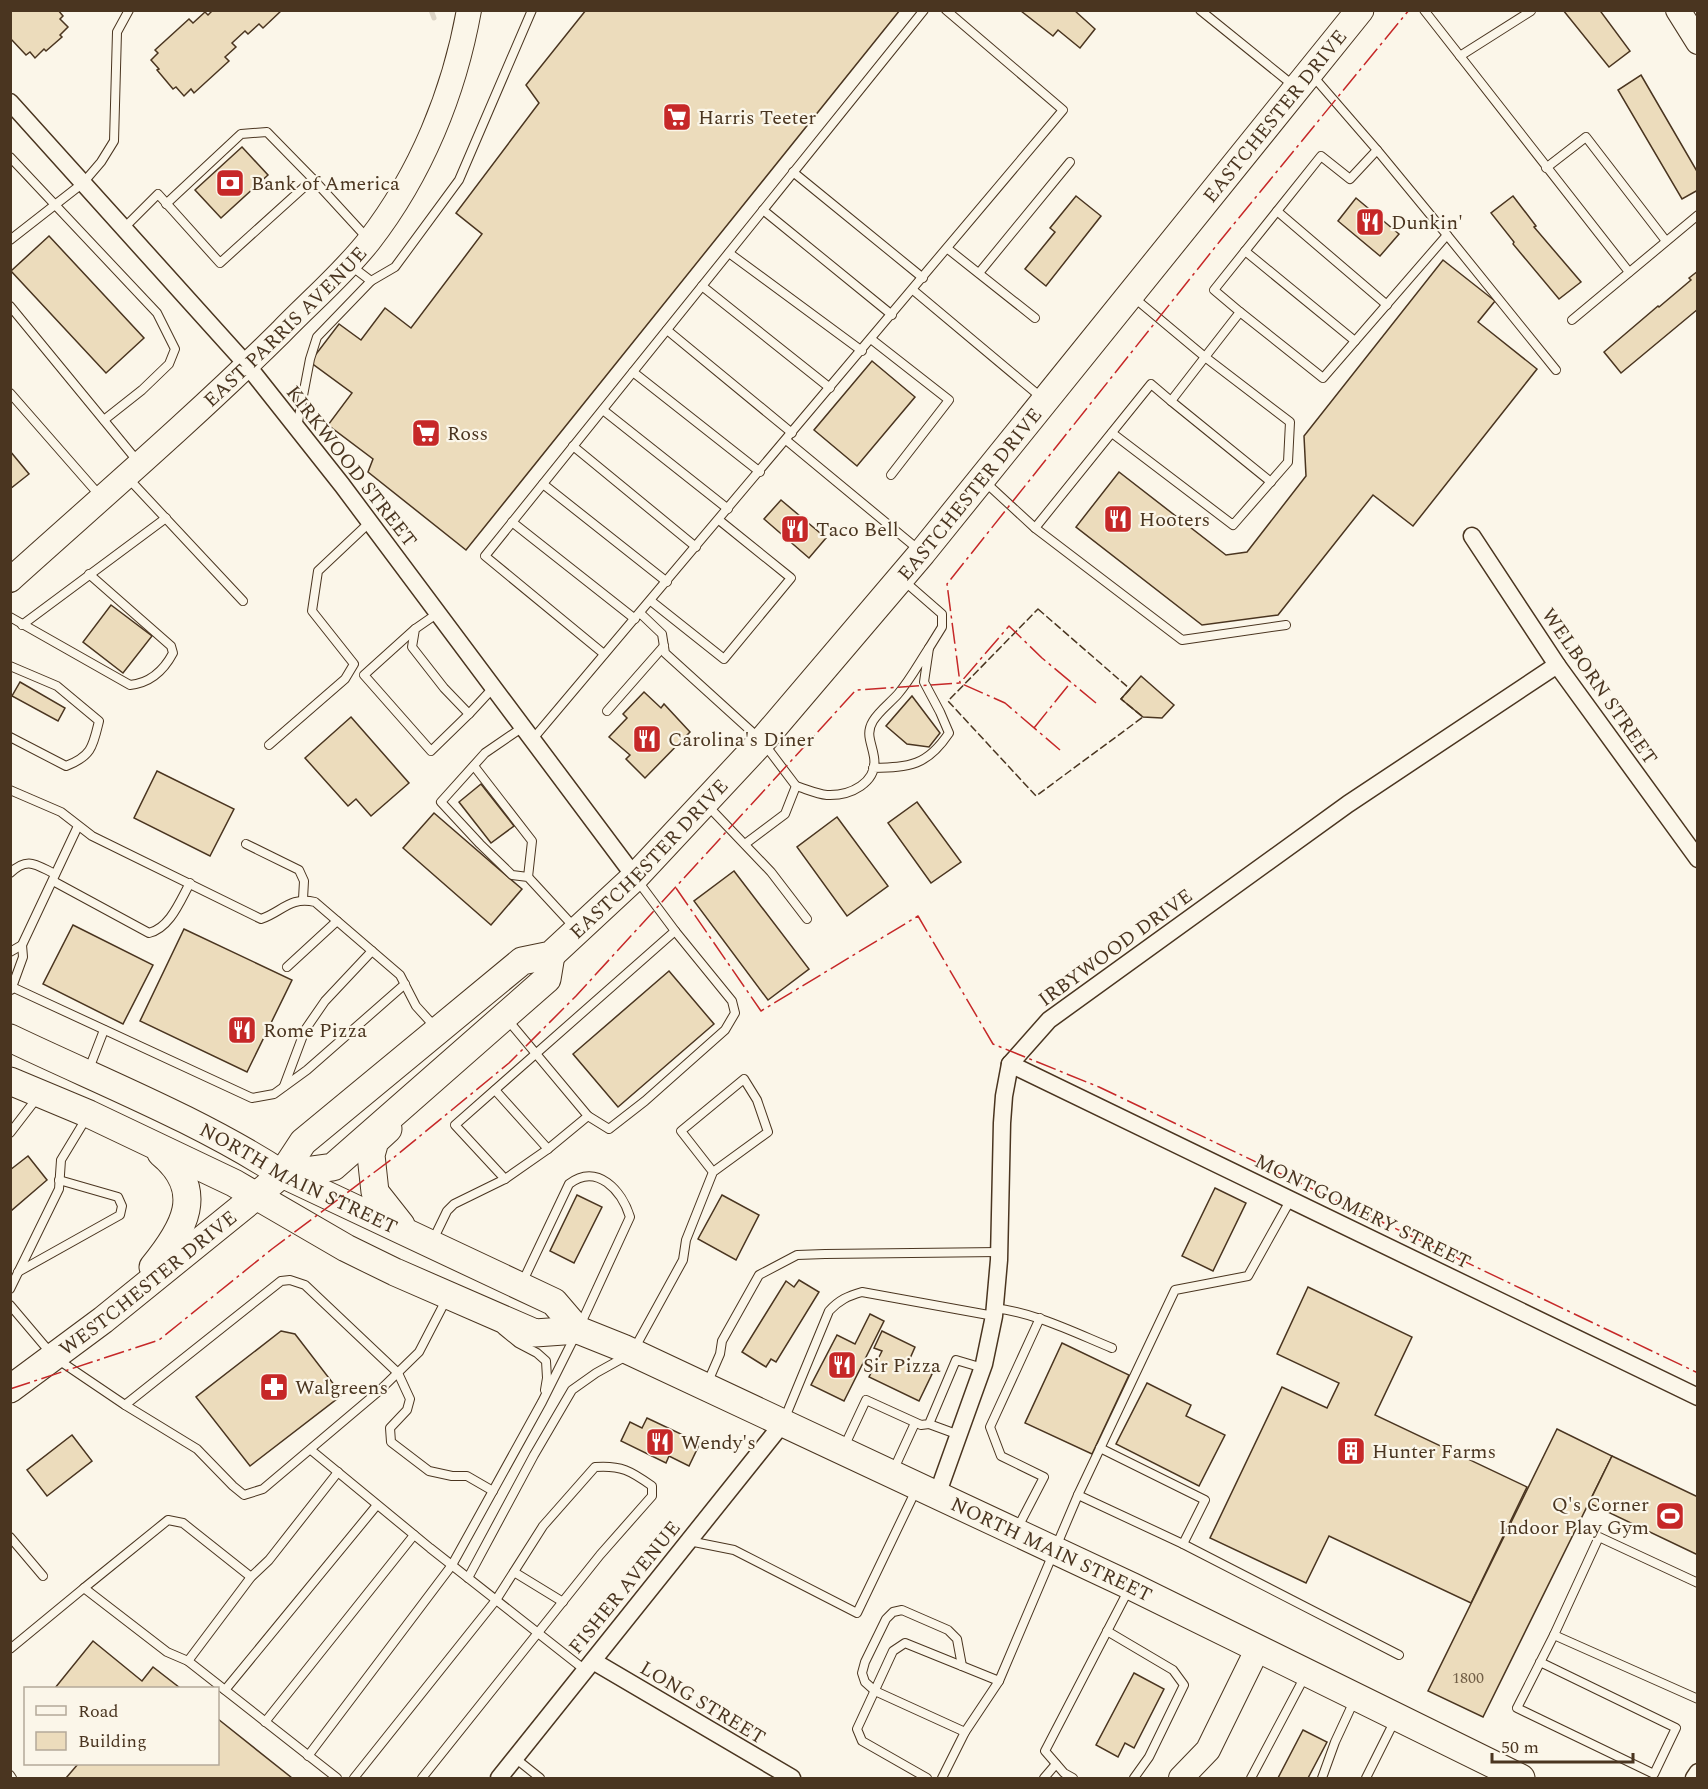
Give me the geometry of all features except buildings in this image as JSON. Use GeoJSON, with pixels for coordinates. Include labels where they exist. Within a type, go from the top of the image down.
{"type":"FeatureCollection","features":[{"type":"Feature","properties":{"kind":"main road","name":"EASTCHESTER DRIVE"},"geometry":{"type":"LineString","coordinates":[[282,1174],[303,1142],[522,961],[551,955],[635,877],[762,741],[922,552],[1360,10]]}},
{"type":"Feature","properties":{"kind":"main road","name":"EASTCHESTER DRIVE"},"geometry":{"type":"LineString","coordinates":[[282,1174],[333,1167],[547,979],[551,955]]}},
{"type":"Feature","properties":{"kind":"main road","name":"NORTH MAIN STREET"},"geometry":{"type":"LineString","coordinates":[[10,1038],[183,1119],[247,1151],[282,1174],[554,1302],[578,1330],[1055,1550],[1397,1717],[1485,1766],[1521,1779]]}},
{"type":"Feature","properties":{"kind":"main road","name":"NORTH MAIN STREET"},"geometry":{"type":"LineString","coordinates":[[10,1081],[88,1114],[234,1183],[346,1248],[535,1333],[578,1330]]}},
{"type":"Feature","properties":{"kind":"main road"},"geometry":{"type":"LineString","coordinates":[[405,1231],[375,1192],[371,1155],[375,1141],[419,1103],[423,1089]]}},
{"type":"Feature","properties":{"kind":"main road"},"geometry":{"type":"LineString","coordinates":[[103,1320],[154,1265],[185,1219],[188,1197],[185,1183],[165,1156],[151,1144]]}},
{"type":"Feature","properties":{"kind":"main road","name":"WESTCHESTER DRIVE"},"geometry":{"type":"LineString","coordinates":[[10,1389],[103,1320],[282,1174]]}},
{"type":"Feature","properties":{"kind":"street","name":"EAST PARRIS AVENUE"},"geometry":{"type":"LineString","coordinates":[[10,580],[247,365],[349,264],[369,240],[410,178],[442,112],[462,50],[469,10]]}},
{"type":"Feature","properties":{"kind":"street"},"geometry":{"type":"LineString","coordinates":[[1678,10],[1698,42]]}},
{"type":"Feature","properties":{"kind":"street","name":"KIRKWOOD STREET"},"geometry":{"type":"LineString","coordinates":[[10,102],[247,365],[370,522],[635,877]]}},
{"type":"Feature","properties":{"kind":"street","name":"WELBORN STREET"},"geometry":{"type":"LineString","coordinates":[[1472,536],[1557,665],[1698,859]]}},
{"type":"Feature","properties":{"kind":"street","name":"IRBYWOOD DRIVE"},"geometry":{"type":"LineString","coordinates":[[1010,1064],[1049,1020],[1348,804],[1557,665]]}},
{"type":"Feature","properties":{"kind":"street"},"geometry":{"type":"LineString","coordinates":[[928,1491],[959,1435],[983,1368],[994,1312],[999,1252],[1002,1123],[1010,1064]]}},
{"type":"Feature","properties":{"kind":"street","name":"MONTGOMERY STREET"},"geometry":{"type":"LineString","coordinates":[[1010,1064],[1698,1397]]}},
{"type":"Feature","properties":{"kind":"street","name":"FISHER AVENUE"},"geometry":{"type":"LineString","coordinates":[[499,1779],[783,1423]]}},
{"type":"Feature","properties":{"kind":"street"},"geometry":{"type":"LineString","coordinates":[[1181,1779],[1208,1749],[1258,1648]]}},
{"type":"Feature","properties":{"kind":"street","name":"LONG STREET"},"geometry":{"type":"LineString","coordinates":[[589,1665],[792,1779]]}},
{"type":"Feature","properties":{"kind":"street"},"geometry":{"type":"LineString","coordinates":[[1694,1779],[1698,1772]]}},
{"type":"Feature","properties":{"kind":"lane"},"geometry":{"type":"LineString","coordinates":[[10,240],[83,183],[101,162],[114,141],[117,32],[129,10]]}},
{"type":"Feature","properties":{"kind":"lane"},"geometry":{"type":"LineString","coordinates":[[297,428],[310,359],[317,337],[371,281],[395,267],[459,180],[532,10]]}},
{"type":"Feature","properties":{"kind":"lane"},"geometry":{"type":"LineString","coordinates":[[604,654],[485,556],[924,10]]}},
{"type":"Feature","properties":{"kind":"lane"},"geometry":{"type":"LineString","coordinates":[[578,930],[528,877],[512,875],[441,802],[486,753],[527,733],[604,654],[760,472],[1063,110],[946,10]]}},
{"type":"Feature","properties":{"kind":"lane"},"geometry":{"type":"LineString","coordinates":[[1200,10],[1303,80],[1377,150],[1556,370]]}},
{"type":"Feature","properties":{"kind":"lane"},"geometry":{"type":"LineString","coordinates":[[1424,10],[1629,272]]}},
{"type":"Feature","properties":{"kind":"lane"},"geometry":{"type":"LineString","coordinates":[[1460,56],[1531,11]]}},
{"type":"Feature","properties":{"kind":"lane"},"geometry":{"type":"LineString","coordinates":[[166,204],[241,134],[267,132],[369,240]]}},
{"type":"Feature","properties":{"kind":"lane"},"geometry":{"type":"LineString","coordinates":[[1546,168],[1586,137],[1666,241]]}},
{"type":"Feature","properties":{"kind":"lane"},"geometry":{"type":"LineString","coordinates":[[1377,150],[1350,179],[1321,156],[1214,290],[1323,378],[1447,235]]}},
{"type":"Feature","properties":{"kind":"lane"},"geometry":{"type":"LineString","coordinates":[[10,157],[157,313],[175,349],[169,364],[142,390],[104,420]]}},
{"type":"Feature","properties":{"kind":"lane"},"geometry":{"type":"LineString","coordinates":[[979,273],[1070,162]]}},
{"type":"Feature","properties":{"kind":"lane"},"geometry":{"type":"LineString","coordinates":[[10,173],[19,166]]}},
{"type":"Feature","properties":{"kind":"lane"},"geometry":{"type":"LineString","coordinates":[[794,172],[923,278]]}},
{"type":"Feature","properties":{"kind":"lane"},"geometry":{"type":"LineString","coordinates":[[124,228],[158,195],[220,263],[313,179]]}},
{"type":"Feature","properties":{"kind":"lane"},"geometry":{"type":"LineString","coordinates":[[763,210],[892,315]]}},
{"type":"Feature","properties":{"kind":"lane"},"geometry":{"type":"LineString","coordinates":[[1277,211],[1387,304]]}},
{"type":"Feature","properties":{"kind":"lane"},"geometry":{"type":"LineString","coordinates":[[1572,320],[1698,215]]}},
{"type":"Feature","properties":{"kind":"lane"},"geometry":{"type":"LineString","coordinates":[[948,249],[1035,318]]}},
{"type":"Feature","properties":{"kind":"lane"},"geometry":{"type":"LineString","coordinates":[[1245,251],[1355,341]]}},
{"type":"Feature","properties":{"kind":"lane"},"geometry":{"type":"LineString","coordinates":[[729,253],[862,351]]}},
{"type":"Feature","properties":{"kind":"lane"},"geometry":{"type":"LineString","coordinates":[[349,264],[371,281]]}},
{"type":"Feature","properties":{"kind":"lane"},"geometry":{"type":"LineString","coordinates":[[702,286],[830,388]]}},
{"type":"Feature","properties":{"kind":"lane"},"geometry":{"type":"LineString","coordinates":[[913,290],[1045,400]]}},
{"type":"Feature","properties":{"kind":"lane"},"geometry":{"type":"LineString","coordinates":[[1112,433],[1233,525],[1288,462],[1290,422],[1129,295]]}},
{"type":"Feature","properties":{"kind":"lane"},"geometry":{"type":"LineString","coordinates":[[10,306],[104,420],[132,470],[166,518],[243,601]]}},
{"type":"Feature","properties":{"kind":"lane"},"geometry":{"type":"LineString","coordinates":[[1171,401],[1240,312]]}},
{"type":"Feature","properties":{"kind":"lane"},"geometry":{"type":"LineString","coordinates":[[667,330],[922,552]]}},
{"type":"Feature","properties":{"kind":"lane"},"geometry":{"type":"LineString","coordinates":[[871,339],[949,400],[891,475]]}},
{"type":"Feature","properties":{"kind":"lane"},"geometry":{"type":"LineString","coordinates":[[633,372],[760,472]]}},
{"type":"Feature","properties":{"kind":"lane"},"geometry":{"type":"LineString","coordinates":[[1035,528],[1151,384],[1271,482]]}},
{"type":"Feature","properties":{"kind":"lane"},"geometry":{"type":"LineString","coordinates":[[10,393],[101,498]]}},
{"type":"Feature","properties":{"kind":"lane"},"geometry":{"type":"LineString","coordinates":[[603,410],[728,509]]}},
{"type":"Feature","properties":{"kind":"lane"},"geometry":{"type":"LineString","coordinates":[[573,446],[696,547]]}},
{"type":"Feature","properties":{"kind":"lane"},"geometry":{"type":"LineString","coordinates":[[982,478],[1035,528],[1182,640],[1286,625]]}},
{"type":"Feature","properties":{"kind":"lane"},"geometry":{"type":"LineString","coordinates":[[543,484],[667,582]]}},
{"type":"Feature","properties":{"kind":"lane"},"geometry":{"type":"LineString","coordinates":[[22,625],[166,518]]}},
{"type":"Feature","properties":{"kind":"lane"},"geometry":{"type":"LineString","coordinates":[[651,601],[724,659],[790,578],[719,520]]}},
{"type":"Feature","properties":{"kind":"lane"},"geometry":{"type":"LineString","coordinates":[[370,522],[318,571],[312,611],[354,664],[431,751],[494,688]]}},
{"type":"Feature","properties":{"kind":"lane"},"geometry":{"type":"LineString","coordinates":[[512,522],[662,634],[664,653],[762,741],[796,786],[827,795],[850,793],[860,788],[869,777],[873,768],[874,756],[868,733],[873,721],[899,693],[942,627],[942,614],[900,578]]}},
{"type":"Feature","properties":{"kind":"lane"},"geometry":{"type":"LineString","coordinates":[[10,617],[130,685],[143,683],[155,676],[169,661],[173,653],[171,646],[89,574]]}},
{"type":"Feature","properties":{"kind":"lane"},"geometry":{"type":"LineString","coordinates":[[364,675],[415,629],[438,613]]}},
{"type":"Feature","properties":{"kind":"lane"},"geometry":{"type":"LineString","coordinates":[[415,629],[412,647],[444,688],[469,714]]}},
{"type":"Feature","properties":{"kind":"lane"},"geometry":{"type":"LineString","coordinates":[[607,711],[664,646]]}},
{"type":"Feature","properties":{"kind":"lane"},"geometry":{"type":"LineString","coordinates":[[873,768],[906,767],[922,761],[940,748],[949,733],[924,682],[929,648]]}},
{"type":"Feature","properties":{"kind":"lane"},"geometry":{"type":"LineString","coordinates":[[270,745],[345,679],[354,664]]}},
{"type":"Feature","properties":{"kind":"lane"},"geometry":{"type":"LineString","coordinates":[[10,666],[57,686],[99,721],[92,748],[80,761],[66,766],[10,737]]}},
{"type":"Feature","properties":{"kind":"lane"},"geometry":{"type":"LineString","coordinates":[[474,766],[532,841],[528,877]]}},
{"type":"Feature","properties":{"kind":"lane"},"geometry":{"type":"LineString","coordinates":[[745,844],[785,814],[796,786]]}},
{"type":"Feature","properties":{"kind":"lane"},"geometry":{"type":"LineString","coordinates":[[10,790],[61,812],[92,837],[261,919],[271,916],[293,901],[303,899],[315,902],[400,975],[416,1006],[438,1030]]}},
{"type":"Feature","properties":{"kind":"lane"},"geometry":{"type":"LineString","coordinates":[[705,802],[771,872],[807,920]]}},
{"type":"Feature","properties":{"kind":"lane"},"geometry":{"type":"LineString","coordinates":[[10,952],[21,945],[78,826]]}},
{"type":"Feature","properties":{"kind":"lane"},"geometry":{"type":"LineString","coordinates":[[246,844],[299,870],[304,881],[303,899]]}},
{"type":"Feature","properties":{"kind":"lane"},"geometry":{"type":"LineString","coordinates":[[10,873],[20,864],[30,862],[149,933],[159,931],[171,917],[189,884]]}},
{"type":"Feature","properties":{"kind":"lane"},"geometry":{"type":"LineString","coordinates":[[505,1017],[588,1116],[609,1129],[645,1101],[725,1030],[735,1012],[732,1001],[635,877]]}},
{"type":"Feature","properties":{"kind":"lane"},"geometry":{"type":"LineString","coordinates":[[287,967],[337,921]]}},
{"type":"Feature","properties":{"kind":"lane"},"geometry":{"type":"LineString","coordinates":[[505,1179],[454,1125],[675,931]]}},
{"type":"Feature","properties":{"kind":"lane"},"geometry":{"type":"LineString","coordinates":[[21,945],[23,957],[11,989],[252,1098],[274,1094],[307,1070],[405,984]]}},
{"type":"Feature","properties":{"kind":"lane"},"geometry":{"type":"LineString","coordinates":[[284,1087],[306,1030],[325,1001],[372,951]]}},
{"type":"Feature","properties":{"kind":"lane"},"geometry":{"type":"LineString","coordinates":[[87,1074],[104,1030]]}},
{"type":"Feature","properties":{"kind":"lane"},"geometry":{"type":"LineString","coordinates":[[468,1578],[572,1390],[596,1373],[632,1353],[683,1260],[686,1240],[713,1172],[768,1132],[757,1100],[744,1079],[681,1131],[713,1172]]}},
{"type":"Feature","properties":{"kind":"lane"},"geometry":{"type":"LineString","coordinates":[[495,1090],[548,1149]]}},
{"type":"Feature","properties":{"kind":"lane"},"geometry":{"type":"LineString","coordinates":[[12,1130],[41,1093]]}},
{"type":"Feature","properties":{"kind":"lane"},"geometry":{"type":"LineString","coordinates":[[10,1289],[59,1189],[61,1160],[88,1114]]}},
{"type":"Feature","properties":{"kind":"lane"},"geometry":{"type":"LineString","coordinates":[[431,1243],[447,1211],[454,1204],[505,1179],[548,1149],[588,1116]]}},
{"type":"Feature","properties":{"kind":"lane"},"geometry":{"type":"LineString","coordinates":[[308,1756],[452,1565],[542,1402],[630,1217],[626,1204],[617,1190],[606,1182],[591,1177],[576,1179],[569,1184],[520,1286]]}},
{"type":"Feature","properties":{"kind":"lane"},"geometry":{"type":"LineString","coordinates":[[18,1272],[120,1215],[122,1206],[118,1197],[59,1180]]}},
{"type":"Feature","properties":{"kind":"lane"},"geometry":{"type":"LineString","coordinates":[[942,1779],[965,1732],[999,1681],[1078,1495],[1175,1290],[1248,1276],[1291,1199]]}},
{"type":"Feature","properties":{"kind":"lane"},"geometry":{"type":"LineString","coordinates":[[705,1387],[720,1354],[722,1341],[759,1275],[786,1260],[797,1255],[999,1252]]}},
{"type":"Feature","properties":{"kind":"lane"},"geometry":{"type":"LineString","coordinates":[[125,1405],[281,1281],[290,1280],[305,1285],[398,1373],[410,1399],[407,1410],[390,1428],[391,1442],[429,1471],[452,1476],[467,1476],[493,1491]]}},
{"type":"Feature","properties":{"kind":"lane"},"geometry":{"type":"LineString","coordinates":[[783,1423],[829,1311],[838,1301],[862,1292],[994,1312],[1013,1311],[1040,1318],[1112,1348]]}},
{"type":"Feature","properties":{"kind":"lane"},"geometry":{"type":"LineString","coordinates":[[10,1305],[54,1357],[196,1449],[244,1495],[263,1489],[398,1373],[419,1352],[460,1300],[546,1361],[547,1378],[542,1402]]}},
{"type":"Feature","properties":{"kind":"lane"},"geometry":{"type":"LineString","coordinates":[[1016,1532],[1044,1477],[1001,1456],[990,1427],[1040,1318]]}},
{"type":"Feature","properties":{"kind":"lane"},"geometry":{"type":"LineString","coordinates":[[929,1424],[956,1360],[983,1368]]}},
{"type":"Feature","properties":{"kind":"lane"},"geometry":{"type":"LineString","coordinates":[[842,1450],[866,1401],[915,1423],[929,1424],[959,1435]]}},
{"type":"Feature","properties":{"kind":"lane"},"geometry":{"type":"LineString","coordinates":[[891,1474],[915,1423]]}},
{"type":"Feature","properties":{"kind":"lane"},"geometry":{"type":"LineString","coordinates":[[1100,1448],[1205,1500],[1183,1544]]}},
{"type":"Feature","properties":{"kind":"lane"},"geometry":{"type":"LineString","coordinates":[[311,1450],[538,1633],[589,1665]]}},
{"type":"Feature","properties":{"kind":"lane"},"geometry":{"type":"LineString","coordinates":[[354,1779],[496,1600],[543,1526],[595,1467],[614,1466],[631,1472],[652,1486],[652,1496],[600,1555],[422,1779]]}},
{"type":"Feature","properties":{"kind":"lane"},"geometry":{"type":"LineString","coordinates":[[188,1661],[251,1577],[269,1560],[338,1472]]}},
{"type":"Feature","properties":{"kind":"lane"},"geometry":{"type":"LineString","coordinates":[[688,1541],[734,1550],[857,1612],[928,1491]]}},
{"type":"Feature","properties":{"kind":"lane"},"geometry":{"type":"LineString","coordinates":[[1078,1495],[1183,1544],[1399,1655]]}},
{"type":"Feature","properties":{"kind":"lane"},"geometry":{"type":"LineString","coordinates":[[225,1690],[378,1505]]}},
{"type":"Feature","properties":{"kind":"lane"},"geometry":{"type":"LineString","coordinates":[[10,1649],[168,1520],[183,1523],[251,1577]]}},
{"type":"Feature","properties":{"kind":"lane"},"geometry":{"type":"LineString","coordinates":[[265,1722],[414,1535]]}},
{"type":"Feature","properties":{"kind":"lane"},"geometry":{"type":"LineString","coordinates":[[10,1537],[43,1576]]}},
{"type":"Feature","properties":{"kind":"lane"},"geometry":{"type":"LineString","coordinates":[[1540,1662],[1676,1728],[1654,1774],[1517,1708],[1599,1537],[1698,1583]]}},
{"type":"Feature","properties":{"kind":"lane"},"geometry":{"type":"LineString","coordinates":[[514,1572],[563,1602]]}},
{"type":"Feature","properties":{"kind":"lane"},"geometry":{"type":"LineString","coordinates":[[1073,1779],[1044,1751],[1130,1586]]}},
{"type":"Feature","properties":{"kind":"lane"},"geometry":{"type":"LineString","coordinates":[[84,1588],[167,1652],[188,1661],[337,1779]]}},
{"type":"Feature","properties":{"kind":"lane"},"geometry":{"type":"LineString","coordinates":[[962,1666],[957,1639],[948,1630],[902,1610],[893,1612],[886,1619],[862,1673],[865,1682],[875,1691],[965,1732]]}},
{"type":"Feature","properties":{"kind":"lane"},"geometry":{"type":"LineString","coordinates":[[1107,1631],[1173,1670],[1184,1685],[1149,1757],[1134,1779]]}},
{"type":"Feature","properties":{"kind":"lane"},"geometry":{"type":"LineString","coordinates":[[1554,1635],[1698,1699]]}},
{"type":"Feature","properties":{"kind":"lane"},"geometry":{"type":"LineString","coordinates":[[927,1779],[862,1741],[857,1729],[893,1650],[905,1643],[999,1681]]}},
{"type":"Feature","properties":{"kind":"lane"},"geometry":{"type":"LineString","coordinates":[[1251,1779],[1307,1673]]}},
{"type":"Feature","properties":{"kind":"lane"},"geometry":{"type":"LineString","coordinates":[[1322,1779],[1335,1742],[1356,1697]]}},
{"type":"Feature","properties":{"kind":"lane"},"geometry":{"type":"LineString","coordinates":[[1366,1779],[1397,1717]]}},
{"type":"Feature","properties":{"kind":"lane"},"geometry":{"type":"LineString","coordinates":[[516,1758],[540,1779]]}},
{"type":"Feature","properties":{"kind":"lane"},"geometry":{"type":"LineString","coordinates":[[1044,1779],[1056,1764]]}},
{"type":"Feature","properties":{"kind":"waterway"},"geometry":{"type":"LineString","coordinates":[[431,10],[434,18]]}},
{"type":"Feature","properties":{"kind":"fence"},"geometry":{"type":"LineString","coordinates":[[1038,609],[1130,689],[1121,699],[1143,717],[1036,796],[948,701],[1038,609]]}},
{"type":"Feature","properties":{"kind":"power"},"geometry":{"type":"LineString","coordinates":[[1096,703],[1042,658],[1009,626],[960,683],[947,584],[1220,241],[1409,10]]}},
{"type":"Feature","properties":{"kind":"power"},"geometry":{"type":"LineString","coordinates":[[1034,728],[1071,682]]}},
{"type":"Feature","properties":{"kind":"power"},"geometry":{"type":"LineString","coordinates":[[10,1389],[159,1340],[272,1249],[392,1159],[509,1063],[576,996],[856,690],[960,683],[1005,703],[1060,750]]}},
{"type":"Feature","properties":{"kind":"power"},"geometry":{"type":"LineString","coordinates":[[676,888],[761,1011],[918,916],[993,1044],[1099,1087],[1698,1373]]}},
{"type":"Feature","properties":{"kind":"place","name":"Harris Teeter"},"geometry":{"type":"Point","coordinates":[677,117]}},
{"type":"Feature","properties":{"kind":"place","name":"Bank of America"},"geometry":{"type":"Point","coordinates":[230,183]}},
{"type":"Feature","properties":{"kind":"place","name":"Dunkin'"},"geometry":{"type":"Point","coordinates":[1370,222]}},
{"type":"Feature","properties":{"kind":"place","name":"Ross"},"geometry":{"type":"Point","coordinates":[426,433]}},
{"type":"Feature","properties":{"kind":"place","name":"Hooters"},"geometry":{"type":"Point","coordinates":[1118,519]}},
{"type":"Feature","properties":{"kind":"place","name":"Taco Bell"},"geometry":{"type":"Point","coordinates":[795,529]}},
{"type":"Feature","properties":{"kind":"place","name":"Carolina's Diner"},"geometry":{"type":"Point","coordinates":[647,739]}},
{"type":"Feature","properties":{"kind":"place","name":"Rome Pizza"},"geometry":{"type":"Point","coordinates":[242,1030]}},
{"type":"Feature","properties":{"kind":"place","name":"Sir Pizza"},"geometry":{"type":"Point","coordinates":[842,1365]}},
{"type":"Feature","properties":{"kind":"place","name":"Walgreens"},"geometry":{"type":"Point","coordinates":[274,1387]}},
{"type":"Feature","properties":{"kind":"place","name":"Wendy's"},"geometry":{"type":"Point","coordinates":[660,1442]}},
{"type":"Feature","properties":{"kind":"place","name":"Hunter Farms"},"geometry":{"type":"Point","coordinates":[1351,1451]}},
{"type":"Feature","properties":{"kind":"place","name":"Q's Corner Indoor Play Gym"},"geometry":{"type":"Point","coordinates":[1670,1516]}}]}
